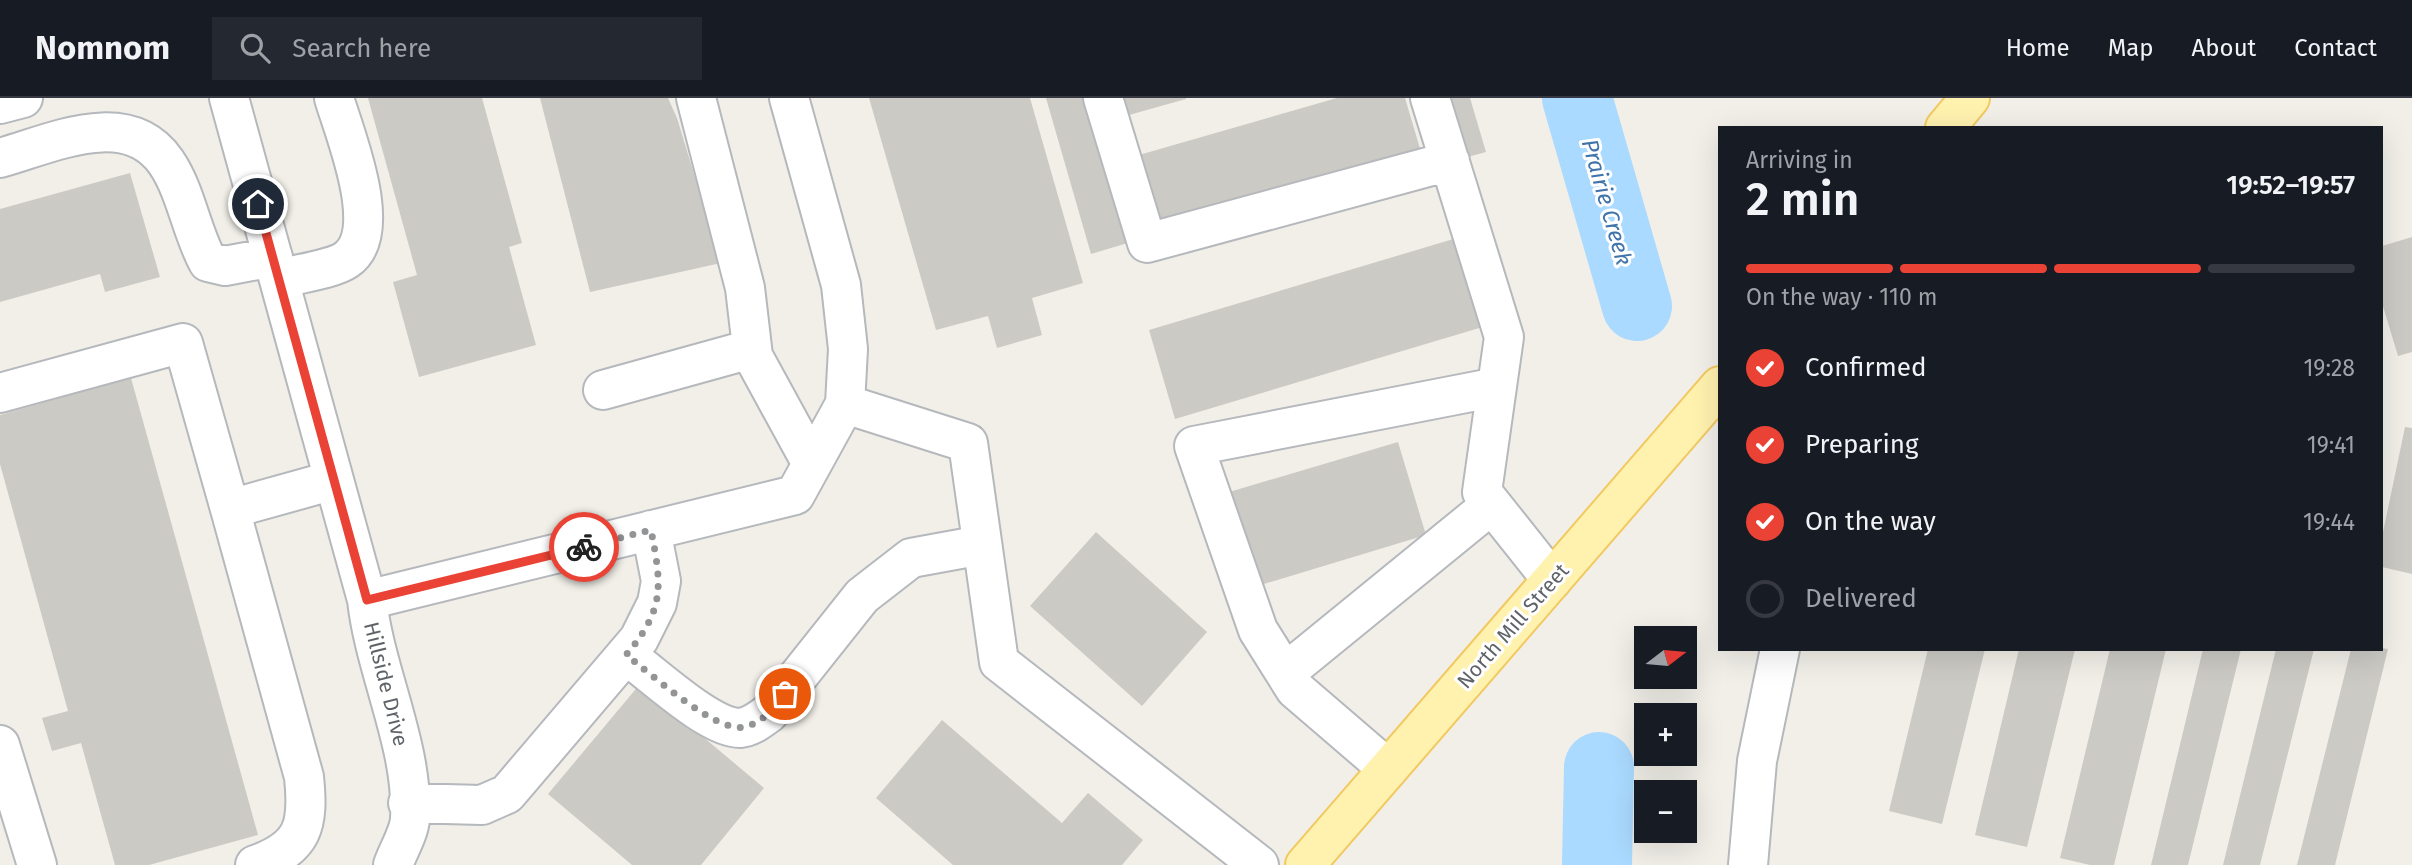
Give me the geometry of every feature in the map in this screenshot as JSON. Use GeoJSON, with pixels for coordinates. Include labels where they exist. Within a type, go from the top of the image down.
{"type":"FeatureCollection","features":[{"type":"Feature","properties":{"kind":"main road"},"geometry":{"type":"LineString","coordinates":[[1947,126],[1970,98]]}},
{"type":"Feature","properties":{"kind":"main road","name":"North Mill Street"},"geometry":{"type":"LineString","coordinates":[[1305,865],[1552,580],[1714,403]]}},
{"type":"Feature","properties":{"kind":"street","name":"Hillside Drive"},"geometry":{"type":"LineString","coordinates":[[229,98],[367,600],[371,639],[403,749],[410,821],[393,865]]}},
{"type":"Feature","properties":{"kind":"street"},"geometry":{"type":"LineString","coordinates":[[0,158],[96,131],[117,132],[147,143],[166,162],[208,262],[225,266],[276,268],[346,261],[357,247],[365,223],[363,202],[334,98]]}},
{"type":"Feature","properties":{"kind":"street"},"geometry":{"type":"LineString","coordinates":[[695,98],[745,288],[751,349],[812,464]]}},
{"type":"Feature","properties":{"kind":"street"},"geometry":{"type":"LineString","coordinates":[[367,600],[795,495],[845,404],[848,349],[841,285],[789,98]]}},
{"type":"Feature","properties":{"kind":"street"},"geometry":{"type":"LineString","coordinates":[[1103,98],[1147,243],[1450,161]]}},
{"type":"Feature","properties":{"kind":"street"},"geometry":{"type":"LineString","coordinates":[[1430,98],[1504,337],[1482,492],[1552,580]]}},
{"type":"Feature","properties":{"kind":"street"},"geometry":{"type":"LineString","coordinates":[[0,393],[183,343],[304,777],[307,808],[303,828],[293,845],[273,859],[255,865]]}},
{"type":"Feature","properties":{"kind":"street"},"geometry":{"type":"LineString","coordinates":[[603,390],[751,349]]}},
{"type":"Feature","properties":{"kind":"street"},"geometry":{"type":"LineString","coordinates":[[1388,769],[1295,689],[1258,630],[1194,446],[1497,387]]}},
{"type":"Feature","properties":{"kind":"street"},"geometry":{"type":"LineString","coordinates":[[845,404],[968,443],[999,662],[1259,865]]}},
{"type":"Feature","properties":{"kind":"street"},"geometry":{"type":"LineString","coordinates":[[230,509],[334,481]]}},
{"type":"Feature","properties":{"kind":"street"},"geometry":{"type":"LineString","coordinates":[[1285,673],[1491,505]]}},
{"type":"Feature","properties":{"kind":"street"},"geometry":{"type":"LineString","coordinates":[[408,803],[482,805],[507,794],[639,639],[657,603],[660,581],[651,530]]}},
{"type":"Feature","properties":{"kind":"street"},"geometry":{"type":"LineString","coordinates":[[626,655],[718,723],[742,728],[769,713],[862,596],[911,558],[982,545]]}},
{"type":"Feature","properties":{"kind":"street"},"geometry":{"type":"LineString","coordinates":[[1748,865],[1757,761],[1780,651]]}},
{"type":"Feature","properties":{"kind":"street"},"geometry":{"type":"LineString","coordinates":[[0,745],[37,865]]}},
{"type":"Feature","properties":{"kind":"building"},"geometry":{"type":"Polygon","coordinates":[[[368,98],[482,98],[522,243],[509,247],[536,345],[419,377],[393,282],[417,275],[368,98]]]}},
{"type":"Feature","properties":{"kind":"building"},"geometry":{"type":"Polygon","coordinates":[[[540,98],[668,98],[677,118],[721,263],[590,292],[540,98]]]}},
{"type":"Feature","properties":{"kind":"building"},"geometry":{"type":"Polygon","coordinates":[[[869,98],[1030,98],[1083,283],[1032,298],[1042,335],[997,348],[988,316],[936,330],[869,98]]]}},
{"type":"Feature","properties":{"kind":"building"},"geometry":{"type":"Polygon","coordinates":[[[1046,98],[1090,98],[1131,242],[1091,254],[1046,98]]]}},
{"type":"Feature","properties":{"kind":"building"},"geometry":{"type":"Polygon","coordinates":[[[1124,98],[1186,98],[1186,99],[1129,115],[1124,98]]]}},
{"type":"Feature","properties":{"kind":"building"},"geometry":{"type":"Polygon","coordinates":[[[1337,98],[1405,98],[1421,152],[1160,227],[1139,155],[1337,98]]]}},
{"type":"Feature","properties":{"kind":"building"},"geometry":{"type":"Polygon","coordinates":[[[1447,98],[1470,98],[1486,152],[1464,158],[1447,98]]]}},
{"type":"Feature","properties":{"kind":"building"},"geometry":{"type":"Polygon","coordinates":[[[130,173],[160,277],[105,292],[100,274],[0,302],[0,209],[130,173]]]}},
{"type":"Feature","properties":{"kind":"building"},"geometry":{"type":"Polygon","coordinates":[[[1460,237],[1486,326],[1175,419],[1149,330],[1460,237]]]}},
{"type":"Feature","properties":{"kind":"building"},"geometry":{"type":"Polygon","coordinates":[[[2412,237],[2412,352],[2398,356],[2383,306],[2383,246],[2412,237]]]}},
{"type":"Feature","properties":{"kind":"building"},"geometry":{"type":"Polygon","coordinates":[[[131,378],[258,835],[149,865],[115,865],[81,743],[52,751],[42,718],[68,711],[0,464],[0,415],[131,378]]]}},
{"type":"Feature","properties":{"kind":"building"},"geometry":{"type":"Polygon","coordinates":[[[2405,427],[2412,428],[2412,574],[2383,567],[2383,532],[2405,427]]]}},
{"type":"Feature","properties":{"kind":"building"},"geometry":{"type":"Polygon","coordinates":[[[1398,442],[1426,535],[1254,587],[1226,493],[1398,442]]]}},
{"type":"Feature","properties":{"kind":"building"},"geometry":{"type":"Polygon","coordinates":[[[1096,532],[1207,632],[1142,706],[1030,606],[1096,532]]]}},
{"type":"Feature","properties":{"kind":"building"},"geometry":{"type":"Polygon","coordinates":[[[2388,649],[2335,865],[2297,865],[2350,651],[2388,649]]]}},
{"type":"Feature","properties":{"kind":"building"},"geometry":{"type":"Polygon","coordinates":[[[1928,651],[1985,651],[1942,824],[1889,811],[1928,651]]]}},
{"type":"Feature","properties":{"kind":"building"},"geometry":{"type":"Polygon","coordinates":[[[2019,651],[2075,651],[2027,847],[1975,835],[2019,651]]]}},
{"type":"Feature","properties":{"kind":"building"},"geometry":{"type":"Polygon","coordinates":[[[2110,651],[2166,651],[2114,865],[2090,865],[2060,858],[2110,651]]]}},
{"type":"Feature","properties":{"kind":"building"},"geometry":{"type":"Polygon","coordinates":[[[2203,651],[2241,651],[2188,865],[2151,865],[2203,651]]]}},
{"type":"Feature","properties":{"kind":"building"},"geometry":{"type":"Polygon","coordinates":[[[2276,651],[2314,651],[2260,865],[2223,865],[2276,651]]]}},
{"type":"Feature","properties":{"kind":"building"},"geometry":{"type":"Polygon","coordinates":[[[640,684],[764,788],[701,865],[632,865],[548,794],[640,684]]]}},
{"type":"Feature","properties":{"kind":"building"},"geometry":{"type":"Polygon","coordinates":[[[942,720],[1062,823],[1088,793],[1143,840],[1122,865],[953,865],[876,798],[942,720]]]}},
{"type":"Feature","properties":{"kind":"waterway","name":"Prairie Creek"},"geometry":{"type":"LineString","coordinates":[[1577,98],[1637,306]]}},
{"type":"Feature","properties":{"kind":"waterway","name":"Prairie Creek"},"geometry":{"type":"LineString","coordinates":[[1597,865],[1599,767]]}},
{"type":"Feature","properties":{"kind":"way so far"},"geometry":{"type":"LineString","coordinates":[[584,547],[651,530],[660,581],[657,603],[639,639],[626,655],[718,723],[742,728],[758,722],[785,694]]}},
{"type":"Feature","properties":{"kind":"route"},"geometry":{"type":"LineString","coordinates":[[258,204],[367,600],[584,547]]}}]}
